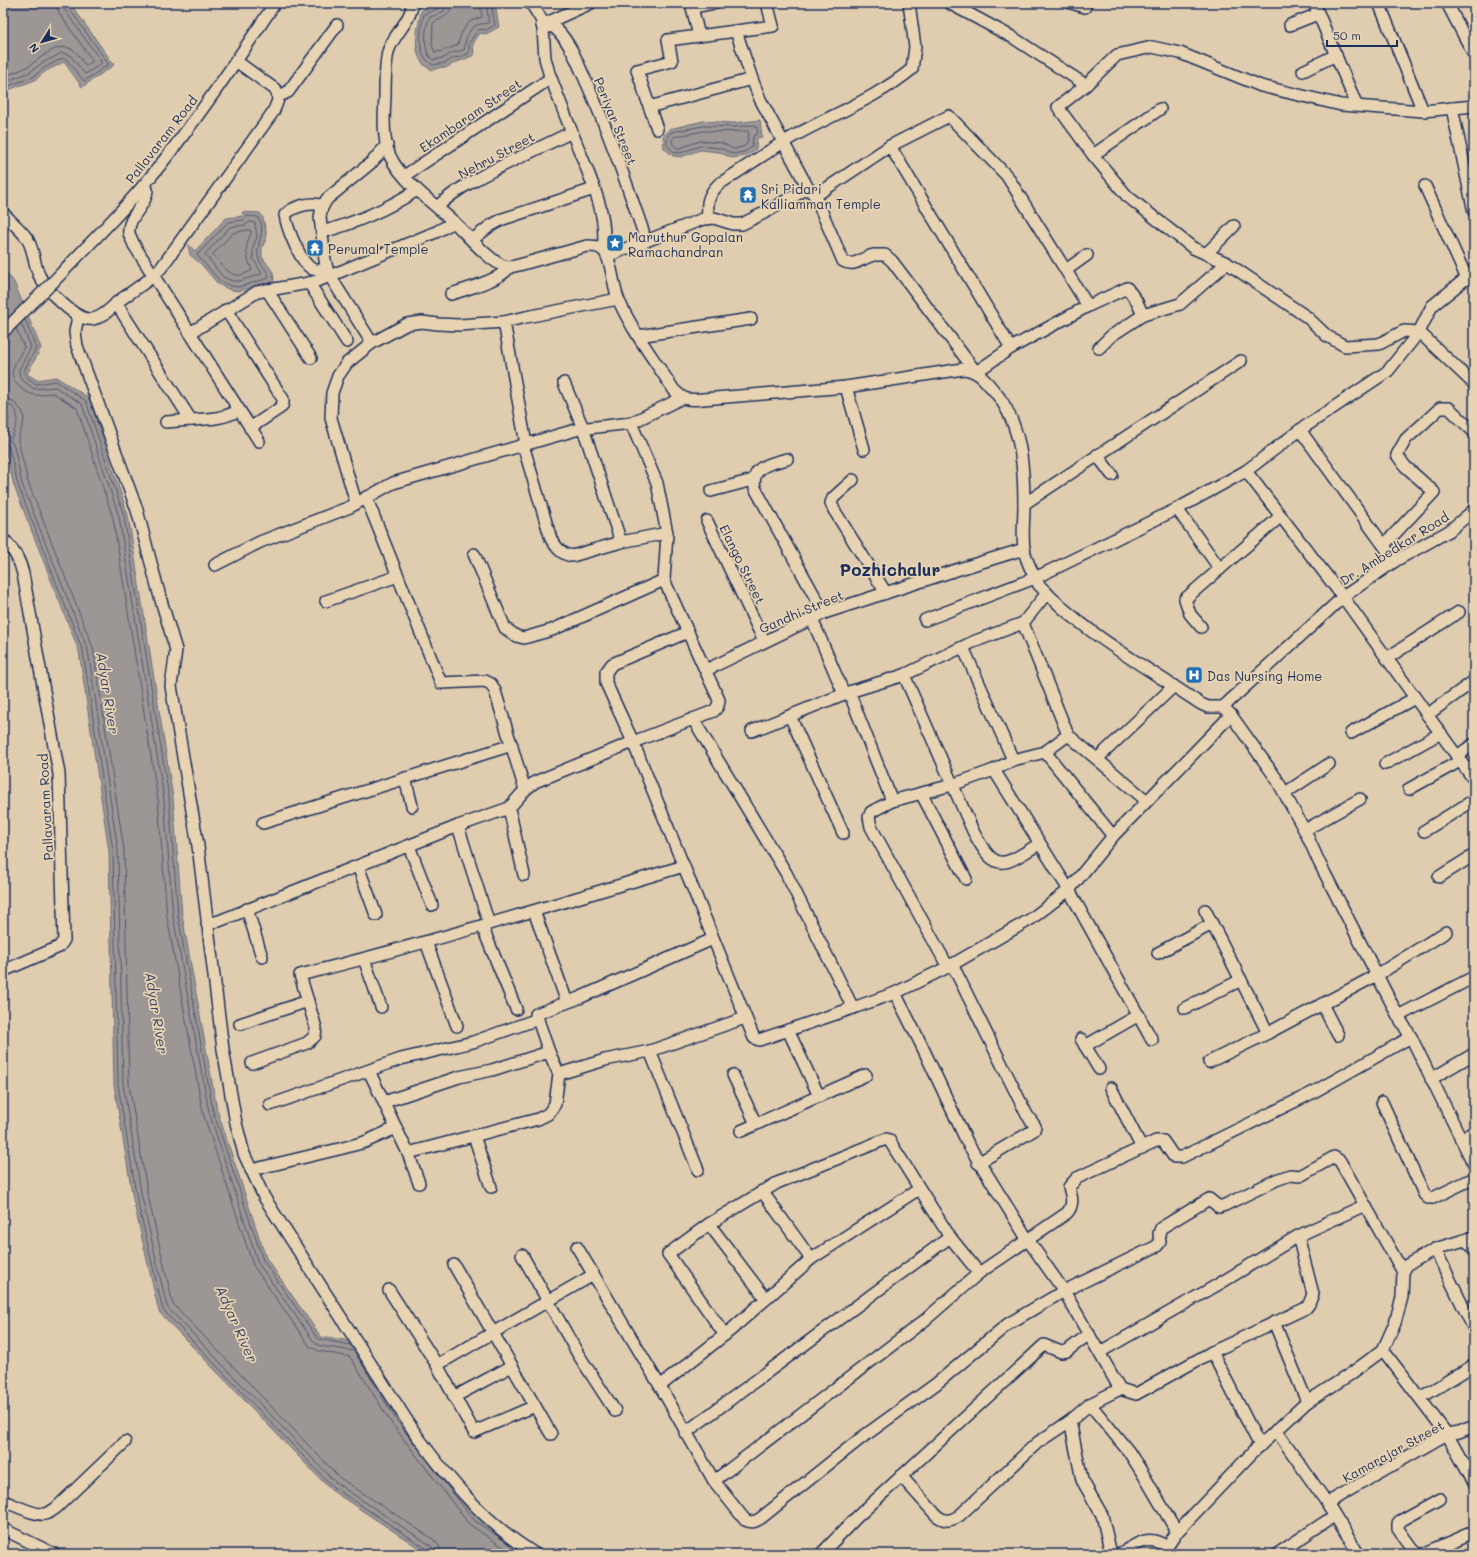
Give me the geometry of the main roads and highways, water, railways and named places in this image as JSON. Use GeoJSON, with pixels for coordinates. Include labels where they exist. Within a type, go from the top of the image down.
{"type":"FeatureCollection","features":[{"type":"Feature","properties":{"kind":"water"},"geometry":{"type":"Polygon","coordinates":[[[3,3],[70,3],[114,65],[82,87],[64,62],[46,71],[35,80],[3,92],[3,3]]]}},
{"type":"Feature","properties":{"kind":"water"},"geometry":{"type":"Polygon","coordinates":[[[442,3],[495,3],[499,27],[486,34],[480,33],[473,44],[474,55],[446,68],[442,67],[432,70],[424,65],[420,59],[416,39],[417,32],[421,11],[442,3]]]}},
{"type":"Feature","properties":{"kind":"water"},"geometry":{"type":"Polygon","coordinates":[[[760,120],[762,137],[757,138],[756,149],[746,156],[732,158],[719,152],[700,150],[681,157],[673,156],[664,148],[663,136],[669,129],[703,121],[734,123],[760,120]]]}},
{"type":"Feature","properties":{"kind":"water"},"geometry":{"type":"Polygon","coordinates":[[[242,212],[260,213],[263,218],[266,231],[266,240],[262,247],[262,257],[273,272],[274,281],[270,284],[260,284],[240,291],[230,290],[218,284],[201,264],[190,255],[188,244],[195,251],[226,218],[244,216],[242,212]]]}},
{"type":"Feature","properties":{"kind":"water","name":"Adyar River"},"geometry":{"type":"Polygon","coordinates":[[[3,268],[14,282],[41,348],[27,374],[37,380],[56,377],[89,398],[128,515],[173,798],[182,915],[217,1110],[266,1258],[321,1337],[359,1342],[404,1416],[480,1514],[539,1554],[428,1554],[331,1490],[159,1312],[133,1199],[114,1085],[109,851],[79,651],[14,486],[3,440],[9,418],[3,411],[3,268]]]}},
{"type":"Feature","properties":{"kind":"place","name":"Sri Pidari Kalliamman Temple"},"geometry":{"type":"Point","coordinates":[748,195]}},
{"type":"Feature","properties":{"kind":"place","name":"Maruthur Gopalan Ramachandran"},"geometry":{"type":"Point","coordinates":[615,243]}},
{"type":"Feature","properties":{"kind":"place","name":"Perumal Temple"},"geometry":{"type":"Point","coordinates":[315,248]}},
{"type":"Feature","properties":{"kind":"place","name":"Das Nursing Home"},"geometry":{"type":"Point","coordinates":[1194,675]}},
{"type":"Feature","properties":{"kind":"district","name":"Pozhichalur"},"geometry":{"type":"Point","coordinates":[890,569]}}]}
